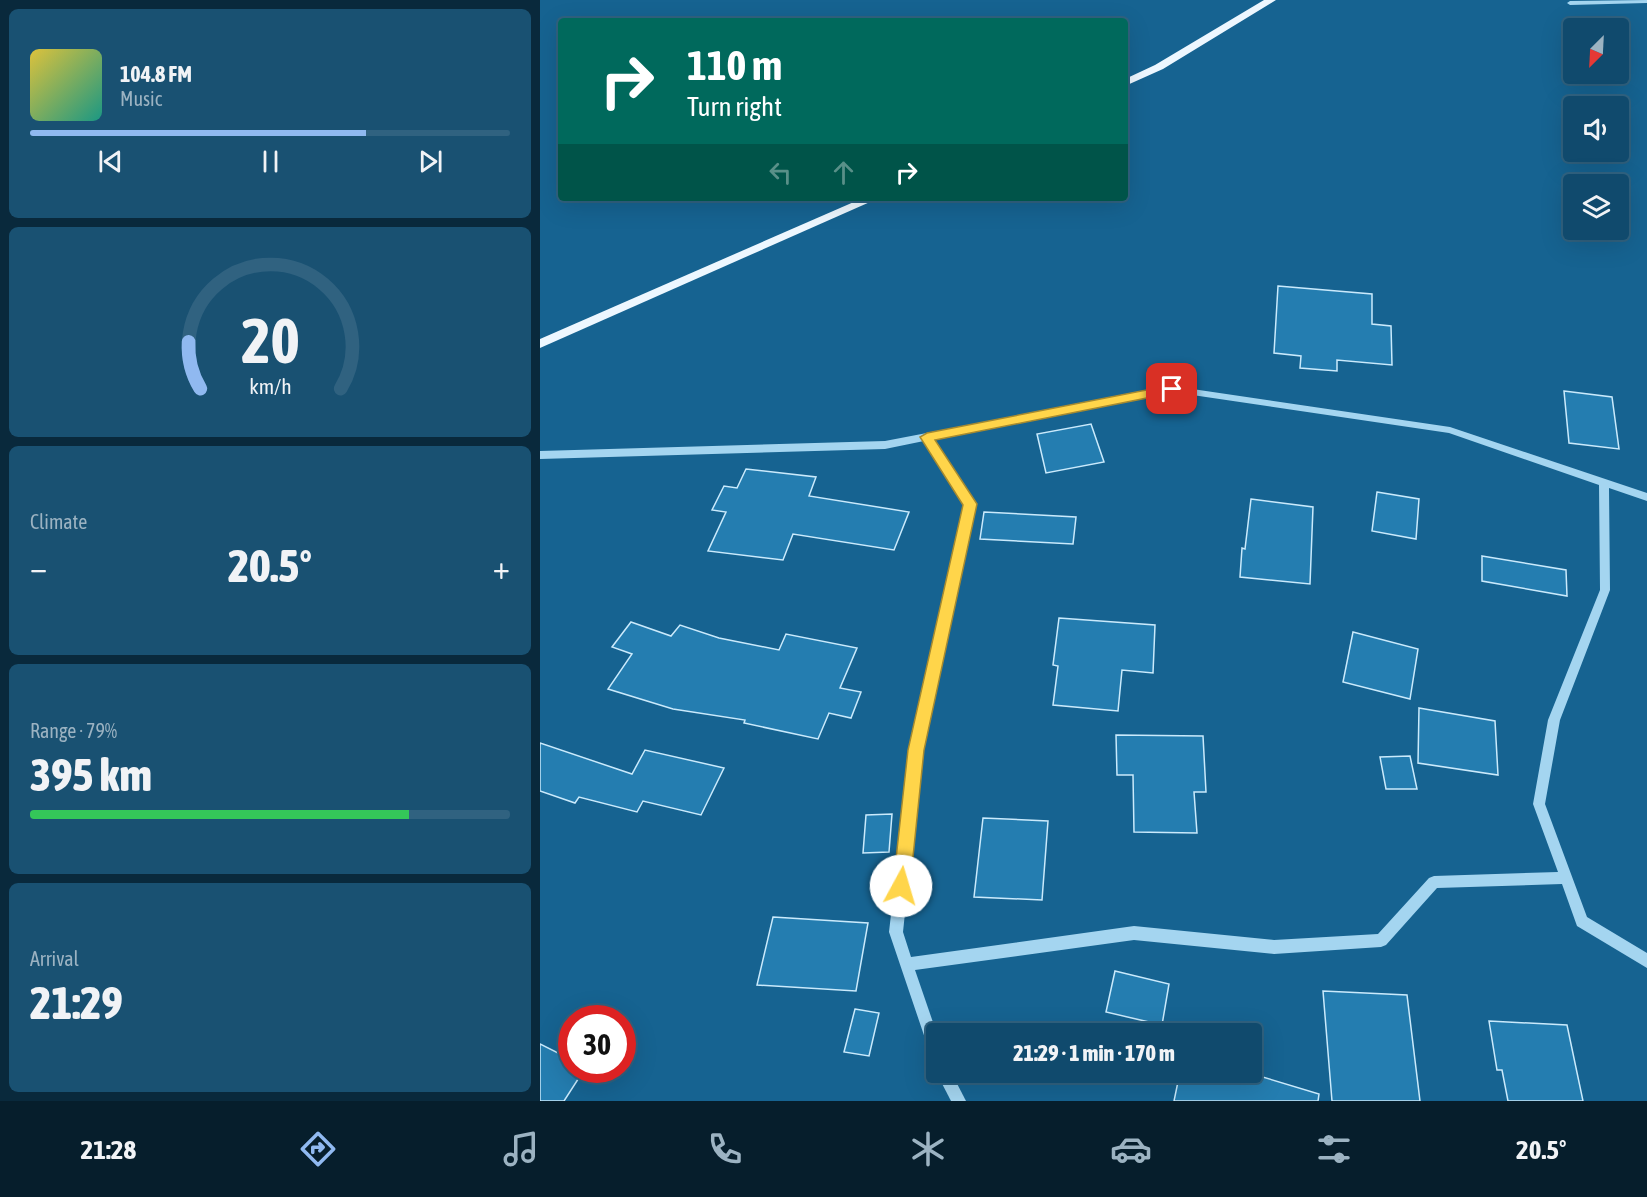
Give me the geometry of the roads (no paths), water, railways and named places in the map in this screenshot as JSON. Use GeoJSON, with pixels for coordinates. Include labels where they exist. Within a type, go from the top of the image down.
{"type":"FeatureCollection","features":[{"type":"Feature","properties":{"kind":"main road"},"geometry":{"type":"LineString","coordinates":[[1128,82],[1159,67],[1271,0]]}},
{"type":"Feature","properties":{"kind":"main road"},"geometry":{"type":"LineString","coordinates":[[540,344],[866,201]]}},
{"type":"Feature","properties":{"kind":"street"},"geometry":{"type":"LineString","coordinates":[[1570,3],[1647,1]]}},
{"type":"Feature","properties":{"kind":"street"},"geometry":{"type":"LineString","coordinates":[[540,455],[885,446],[1172,389],[1450,430],[1647,497]]}},
{"type":"Feature","properties":{"kind":"street"},"geometry":{"type":"LineString","coordinates":[[927,437],[970,504],[916,750],[896,932],[927,1023]]}},
{"type":"Feature","properties":{"kind":"street"},"geometry":{"type":"LineString","coordinates":[[1604,483],[1605,590],[1554,720],[1539,804],[1582,921],[1647,961]]}},
{"type":"Feature","properties":{"kind":"street"},"geometry":{"type":"LineString","coordinates":[[908,964],[1134,933],[1274,947],[1381,940],[1434,882],[1566,878]]}},
{"type":"Feature","properties":{"kind":"street"},"geometry":{"type":"LineString","coordinates":[[949,1083],[959,1101]]}}]}
